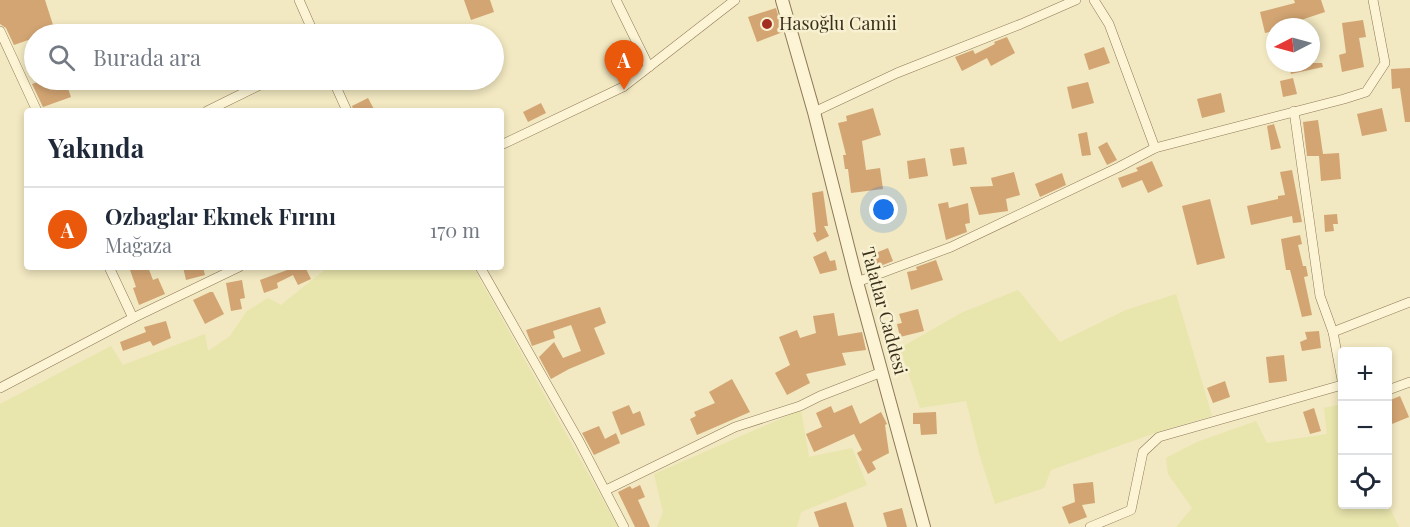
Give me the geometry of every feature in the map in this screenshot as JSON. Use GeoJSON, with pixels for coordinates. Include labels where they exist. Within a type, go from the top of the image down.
{"type":"FeatureCollection","features":[{"type":"Feature","properties":{"kind":"street"},"geometry":{"type":"LineString","coordinates":[[299,0],[310,24]]}},
{"type":"Feature","properties":{"kind":"street"},"geometry":{"type":"LineString","coordinates":[[616,0],[649,67]]}},
{"type":"Feature","properties":{"kind":"street"},"geometry":{"type":"LineString","coordinates":[[504,144],[623,87],[735,0]]}},
{"type":"Feature","properties":{"kind":"street","name":"Talatlar Caddesi"},"geometry":{"type":"LineString","coordinates":[[782,0],[924,527]]}},
{"type":"Feature","properties":{"kind":"street"},"geometry":{"type":"LineString","coordinates":[[814,112],[897,73],[1076,0]]}},
{"type":"Feature","properties":{"kind":"street"},"geometry":{"type":"LineString","coordinates":[[1094,0],[1109,24],[1155,148]]}},
{"type":"Feature","properties":{"kind":"street"},"geometry":{"type":"LineString","coordinates":[[857,282],[951,246],[1155,148],[1366,92],[1385,63],[1373,0]]}},
{"type":"Feature","properties":{"kind":"street"},"geometry":{"type":"LineString","coordinates":[[0,31],[24,83]]}},
{"type":"Feature","properties":{"kind":"street"},"geometry":{"type":"LineString","coordinates":[[27,90],[36,108]]}},
{"type":"Feature","properties":{"kind":"street"},"geometry":{"type":"LineString","coordinates":[[213,108],[250,90]]}},
{"type":"Feature","properties":{"kind":"street"},"geometry":{"type":"LineString","coordinates":[[338,90],[346,108]]}},
{"type":"Feature","properties":{"kind":"street"},"geometry":{"type":"LineString","coordinates":[[1294,111],[1320,296],[1333,332],[1338,359]]}},
{"type":"Feature","properties":{"kind":"street"},"geometry":{"type":"LineString","coordinates":[[110,270],[132,318]]}},
{"type":"Feature","properties":{"kind":"street"},"geometry":{"type":"LineString","coordinates":[[0,388],[132,318],[233,270]]}},
{"type":"Feature","properties":{"kind":"street"},"geometry":{"type":"LineString","coordinates":[[482,270],[606,490],[624,527]]}},
{"type":"Feature","properties":{"kind":"street"},"geometry":{"type":"LineString","coordinates":[[1333,332],[1410,302]]}},
{"type":"Feature","properties":{"kind":"street"},"geometry":{"type":"LineString","coordinates":[[606,490],[735,427],[800,406],[882,372]]}},
{"type":"Feature","properties":{"kind":"street"},"geometry":{"type":"LineString","coordinates":[[1392,389],[1410,382]]}},
{"type":"Feature","properties":{"kind":"street"},"geometry":{"type":"LineString","coordinates":[[1090,527],[1131,510],[1143,452],[1159,437],[1338,387]]}},
{"type":"Feature","properties":{"kind":"shaded area"},"geometry":{"type":"Polygon","coordinates":[[[324,270],[475,270],[618,527],[0,527],[0,404],[111,346],[123,365],[205,334],[208,351],[230,336],[247,311],[268,298],[281,305],[324,270]]]}},
{"type":"Feature","properties":{"kind":"shaded area"},"geometry":{"type":"Polygon","coordinates":[[[1018,290],[1060,342],[1126,310],[1176,294],[1212,416],[1158,432],[1051,470],[1044,488],[995,504],[966,401],[920,408],[900,348],[961,313],[1018,290]]]}},
{"type":"Feature","properties":{"kind":"shaded area"},"geometry":{"type":"Polygon","coordinates":[[[1338,405],[1338,509],[1390,509],[1399,527],[1176,527],[1192,508],[1168,474],[1166,458],[1197,442],[1256,421],[1267,443],[1327,434],[1324,408],[1338,405]]]}},
{"type":"Feature","properties":{"kind":"shaded area"},"geometry":{"type":"Polygon","coordinates":[[[801,410],[809,457],[852,448],[867,485],[801,512],[797,527],[657,527],[663,512],[654,474],[801,410]]]}},
{"type":"Feature","properties":{"kind":"building"},"geometry":{"type":"Polygon","coordinates":[[[0,0],[45,0],[53,24],[24,24],[24,42],[14,45],[6,28],[0,24],[0,0]]]}},
{"type":"Feature","properties":{"kind":"building"},"geometry":{"type":"Polygon","coordinates":[[[464,0],[490,0],[494,12],[471,20],[464,0]]]}},
{"type":"Feature","properties":{"kind":"building"},"geometry":{"type":"Polygon","coordinates":[[[1294,0],[1321,0],[1325,12],[1307,18],[1266,18],[1265,33],[1260,12],[1295,3],[1294,0]]]}},
{"type":"Feature","properties":{"kind":"building","name":"Hasoğlu Camii"},"geometry":{"type":"Polygon","coordinates":[[[776,8],[783,32],[757,42],[748,17],[776,8]]]}},
{"type":"Feature","properties":{"kind":"building"},"geometry":{"type":"Polygon","coordinates":[[[1363,20],[1366,37],[1359,38],[1364,67],[1342,72],[1339,55],[1346,53],[1342,23],[1363,20]]]}},
{"type":"Feature","properties":{"kind":"building"},"geometry":{"type":"Polygon","coordinates":[[[1007,37],[1015,53],[991,66],[987,58],[962,71],[955,57],[973,50],[975,54],[1007,37]]]}},
{"type":"Feature","properties":{"kind":"building"},"geometry":{"type":"Polygon","coordinates":[[[1104,47],[1110,63],[1089,70],[1084,54],[1104,47]]]}},
{"type":"Feature","properties":{"kind":"building"},"geometry":{"type":"Polygon","coordinates":[[[630,52],[634,70],[617,75],[613,56],[630,52]]]}},
{"type":"Feature","properties":{"kind":"building"},"geometry":{"type":"Polygon","coordinates":[[[1410,68],[1410,122],[1405,122],[1400,88],[1392,89],[1391,69],[1410,68]]]}},
{"type":"Feature","properties":{"kind":"building"},"geometry":{"type":"Polygon","coordinates":[[[1293,78],[1297,94],[1283,97],[1280,81],[1293,78]]]}},
{"type":"Feature","properties":{"kind":"building"},"geometry":{"type":"Polygon","coordinates":[[[1088,82],[1094,103],[1072,109],[1067,87],[1088,82]]]}},
{"type":"Feature","properties":{"kind":"building"},"geometry":{"type":"Polygon","coordinates":[[[35,90],[69,90],[71,97],[43,107],[35,90]]]}},
{"type":"Feature","properties":{"kind":"building"},"geometry":{"type":"Polygon","coordinates":[[[1221,93],[1225,112],[1202,118],[1197,99],[1221,93]]]}},
{"type":"Feature","properties":{"kind":"building"},"geometry":{"type":"Polygon","coordinates":[[[368,98],[373,108],[353,108],[352,106],[368,98]]]}},
{"type":"Feature","properties":{"kind":"building"},"geometry":{"type":"Polygon","coordinates":[[[541,103],[546,113],[528,122],[523,112],[541,103]]]}},
{"type":"Feature","properties":{"kind":"building"},"geometry":{"type":"Polygon","coordinates":[[[873,108],[881,135],[862,141],[866,170],[880,168],[883,189],[851,193],[848,169],[845,169],[843,155],[846,155],[838,123],[847,121],[846,116],[873,108]]]}},
{"type":"Feature","properties":{"kind":"building"},"geometry":{"type":"Polygon","coordinates":[[[1382,108],[1387,131],[1362,136],[1357,114],[1382,108]]]}},
{"type":"Feature","properties":{"kind":"building"},"geometry":{"type":"Polygon","coordinates":[[[1318,120],[1323,154],[1339,153],[1341,179],[1321,181],[1319,156],[1307,156],[1303,122],[1318,120]]]}},
{"type":"Feature","properties":{"kind":"building"},"geometry":{"type":"Polygon","coordinates":[[[1274,124],[1281,148],[1271,150],[1267,126],[1274,124]]]}},
{"type":"Feature","properties":{"kind":"building"},"geometry":{"type":"Polygon","coordinates":[[[1087,132],[1091,155],[1082,156],[1078,134],[1087,132]]]}},
{"type":"Feature","properties":{"kind":"building"},"geometry":{"type":"Polygon","coordinates":[[[1107,142],[1117,160],[1107,165],[1098,147],[1107,142]]]}},
{"type":"Feature","properties":{"kind":"building"},"geometry":{"type":"Polygon","coordinates":[[[964,147],[967,164],[953,166],[950,149],[964,147]]]}},
{"type":"Feature","properties":{"kind":"building"},"geometry":{"type":"Polygon","coordinates":[[[925,158],[928,176],[909,179],[907,161],[925,158]]]}},
{"type":"Feature","properties":{"kind":"building"},"geometry":{"type":"Polygon","coordinates":[[[1152,161],[1163,186],[1148,193],[1142,180],[1122,188],[1118,178],[1138,171],[1136,168],[1152,161]]]}},
{"type":"Feature","properties":{"kind":"building"},"geometry":{"type":"Polygon","coordinates":[[[1292,170],[1302,222],[1293,223],[1292,216],[1251,225],[1247,206],[1278,199],[1278,196],[1285,195],[1280,172],[1292,170]]]}},
{"type":"Feature","properties":{"kind":"building"},"geometry":{"type":"Polygon","coordinates":[[[1014,172],[1020,195],[1006,199],[1008,211],[979,215],[970,187],[993,186],[991,178],[1014,172]]]}},
{"type":"Feature","properties":{"kind":"building"},"geometry":{"type":"Polygon","coordinates":[[[1062,173],[1066,185],[1040,197],[1035,184],[1062,173]]]}},
{"type":"Feature","properties":{"kind":"building"},"geometry":{"type":"Polygon","coordinates":[[[823,191],[828,226],[824,226],[829,236],[817,242],[813,233],[816,232],[812,193],[823,191]]]}},
{"type":"Feature","properties":{"kind":"building"},"geometry":{"type":"Polygon","coordinates":[[[1210,199],[1225,258],[1197,265],[1182,206],[1210,199]]]}},
{"type":"Feature","properties":{"kind":"building"},"geometry":{"type":"Polygon","coordinates":[[[948,202],[949,208],[968,203],[970,223],[965,224],[967,232],[946,240],[938,204],[948,202]]]}},
{"type":"Feature","properties":{"kind":"building"},"geometry":{"type":"Polygon","coordinates":[[[1337,214],[1338,224],[1333,224],[1334,231],[1325,232],[1324,215],[1337,214]]]}},
{"type":"Feature","properties":{"kind":"building"},"geometry":{"type":"Polygon","coordinates":[[[1300,235],[1302,244],[1298,245],[1308,276],[1304,277],[1312,315],[1302,317],[1290,270],[1286,270],[1281,239],[1300,235]]]}},
{"type":"Feature","properties":{"kind":"building"},"geometry":{"type":"Polygon","coordinates":[[[888,248],[893,261],[878,267],[873,254],[888,248]]]}},
{"type":"Feature","properties":{"kind":"building"},"geometry":{"type":"Polygon","coordinates":[[[826,251],[830,261],[835,260],[837,270],[820,274],[813,257],[826,251]]]}},
{"type":"Feature","properties":{"kind":"building"},"geometry":{"type":"Polygon","coordinates":[[[936,260],[943,280],[911,290],[907,272],[917,270],[916,267],[936,260]]]}},
{"type":"Feature","properties":{"kind":"building"},"geometry":{"type":"Polygon","coordinates":[[[130,270],[149,270],[153,280],[158,278],[165,294],[139,305],[133,288],[136,287],[130,270]]]}},
{"type":"Feature","properties":{"kind":"building"},"geometry":{"type":"Polygon","coordinates":[[[184,270],[204,270],[205,275],[186,280],[184,270]]]}},
{"type":"Feature","properties":{"kind":"building"},"geometry":{"type":"Polygon","coordinates":[[[287,270],[306,270],[311,279],[298,285],[293,275],[277,283],[278,288],[264,293],[260,280],[287,270]]]}},
{"type":"Feature","properties":{"kind":"building"},"geometry":{"type":"Polygon","coordinates":[[[242,280],[245,298],[240,299],[242,309],[231,311],[226,283],[242,280]]]}},
{"type":"Feature","properties":{"kind":"building"},"geometry":{"type":"Polygon","coordinates":[[[213,292],[224,314],[205,324],[193,300],[213,292]]]}},
{"type":"Feature","properties":{"kind":"building"},"geometry":{"type":"Polygon","coordinates":[[[600,307],[606,323],[594,328],[605,354],[551,379],[539,357],[554,342],[563,358],[581,351],[571,325],[553,331],[555,338],[532,346],[526,330],[600,307]]]}},
{"type":"Feature","properties":{"kind":"building"},"geometry":{"type":"Polygon","coordinates":[[[918,309],[924,331],[900,337],[897,324],[902,323],[899,314],[918,309]]]}},
{"type":"Feature","properties":{"kind":"building"},"geometry":{"type":"Polygon","coordinates":[[[834,313],[838,336],[862,332],[866,350],[842,353],[846,365],[806,374],[810,383],[787,395],[775,373],[790,365],[779,337],[797,330],[800,338],[816,333],[813,316],[834,313]]]}},
{"type":"Feature","properties":{"kind":"building"},"geometry":{"type":"Polygon","coordinates":[[[166,321],[171,338],[153,346],[150,341],[123,351],[120,342],[146,332],[144,327],[166,321]]]}},
{"type":"Feature","properties":{"kind":"building"},"geometry":{"type":"Polygon","coordinates":[[[1319,331],[1321,348],[1302,351],[1300,342],[1307,339],[1305,332],[1319,331]]]}},
{"type":"Feature","properties":{"kind":"building"},"geometry":{"type":"Polygon","coordinates":[[[1284,355],[1287,381],[1269,383],[1266,357],[1284,355]]]}},
{"type":"Feature","properties":{"kind":"building"},"geometry":{"type":"Polygon","coordinates":[[[732,379],[750,412],[697,435],[690,419],[696,416],[694,412],[715,403],[709,392],[732,379]]]}},
{"type":"Feature","properties":{"kind":"building"},"geometry":{"type":"Polygon","coordinates":[[[1225,381],[1230,397],[1213,403],[1207,388],[1225,381]]]}},
{"type":"Feature","properties":{"kind":"building"},"geometry":{"type":"Polygon","coordinates":[[[1400,396],[1409,417],[1392,424],[1392,401],[1400,396]]]}},
{"type":"Feature","properties":{"kind":"building"},"geometry":{"type":"Polygon","coordinates":[[[629,405],[633,414],[640,411],[645,425],[621,435],[612,412],[629,405]]]}},
{"type":"Feature","properties":{"kind":"building"},"geometry":{"type":"Polygon","coordinates":[[[852,405],[860,424],[881,412],[887,424],[885,425],[889,453],[872,462],[876,469],[868,474],[857,453],[862,450],[854,434],[814,452],[806,434],[822,427],[816,413],[831,406],[834,413],[852,405]]]}},
{"type":"Feature","properties":{"kind":"building"},"geometry":{"type":"Polygon","coordinates":[[[1314,408],[1321,431],[1310,434],[1303,412],[1314,408]]]}},
{"type":"Feature","properties":{"kind":"building"},"geometry":{"type":"Polygon","coordinates":[[[936,412],[937,434],[921,435],[920,424],[913,424],[913,413],[936,412]]]}},
{"type":"Feature","properties":{"kind":"building"},"geometry":{"type":"Polygon","coordinates":[[[599,426],[605,439],[616,433],[620,443],[594,455],[582,433],[599,426]]]}},
{"type":"Feature","properties":{"kind":"building"},"geometry":{"type":"Polygon","coordinates":[[[1093,482],[1095,503],[1082,505],[1087,517],[1069,524],[1062,507],[1075,502],[1073,484],[1093,482]]]}},
{"type":"Feature","properties":{"kind":"building"},"geometry":{"type":"Polygon","coordinates":[[[640,485],[645,497],[638,500],[650,527],[635,527],[618,492],[630,486],[632,489],[640,485]]]}},
{"type":"Feature","properties":{"kind":"building"},"geometry":{"type":"Polygon","coordinates":[[[846,502],[854,527],[819,527],[814,512],[846,502]]]}},
{"type":"Feature","properties":{"kind":"building"},"geometry":{"type":"Polygon","coordinates":[[[902,508],[907,527],[887,527],[883,513],[902,508]]]}},
{"type":"Feature","properties":{"kind":"place","name":"Hasoğlu Camii"},"geometry":{"type":"Point","coordinates":[767,24]}},
{"type":"Feature","properties":{"kind":"place","name":"Ozbaglar Ekmek Fırını"},"geometry":{"type":"Point","coordinates":[624,90]}}]}
